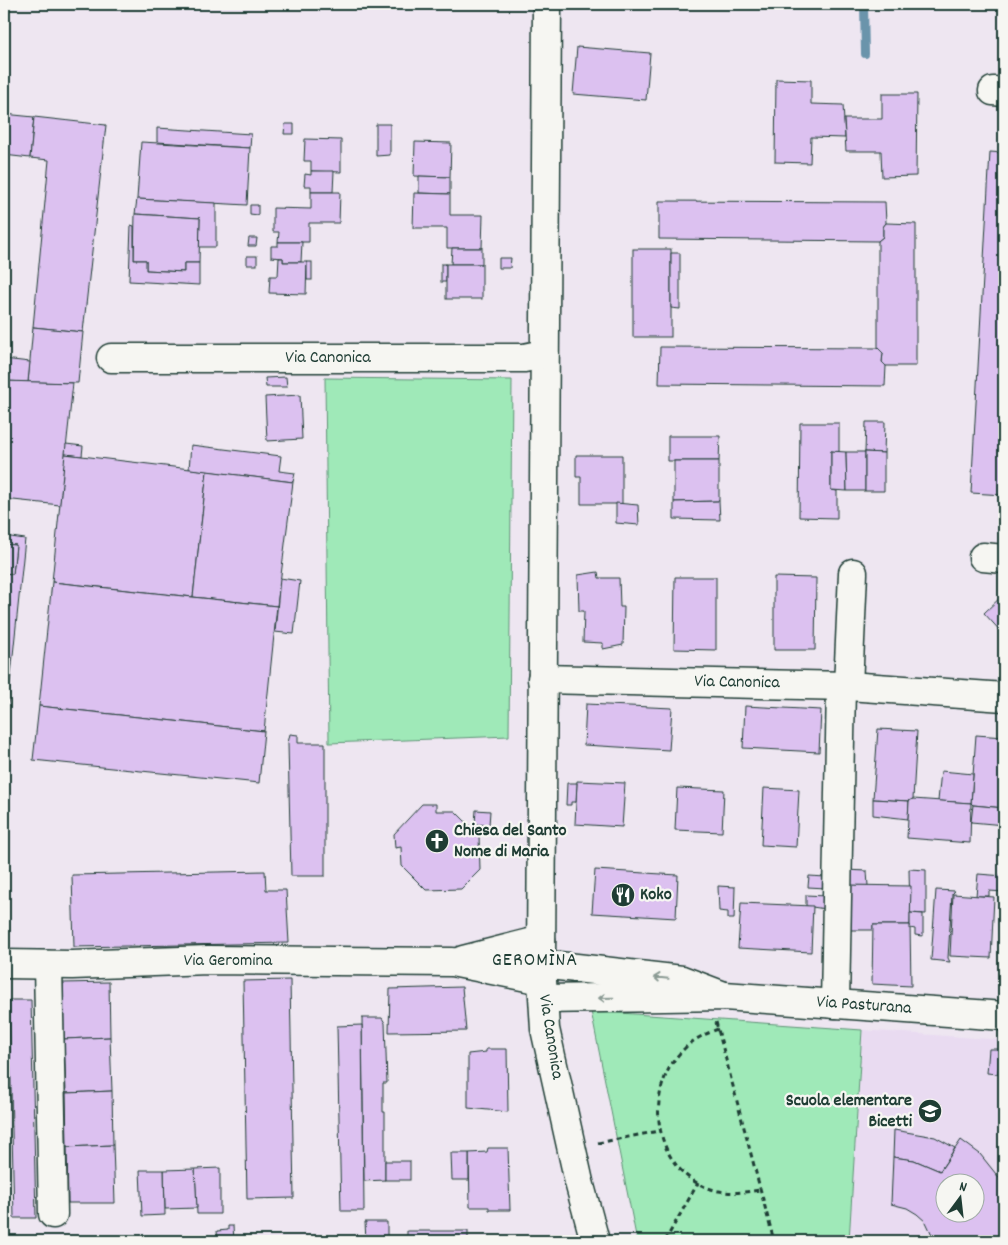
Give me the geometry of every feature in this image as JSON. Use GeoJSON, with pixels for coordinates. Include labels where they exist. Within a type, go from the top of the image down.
{"type":"FeatureCollection","features":[{"type":"Feature","properties":{"kind":"street","name":"Via Canonica"},"geometry":{"type":"LineString","coordinates":[[547,4],[542,679],[542,971],[546,1029],[578,1182],[595,1241]]}},
{"type":"Feature","properties":{"kind":"street","name":"Via Canonica"},"geometry":{"type":"LineString","coordinates":[[111,358],[524,358],[544,354]]}},
{"type":"Feature","properties":{"kind":"street"},"geometry":{"type":"LineString","coordinates":[[835,1004],[845,686],[853,573]]}},
{"type":"Feature","properties":{"kind":"street","name":"Via Canonica"},"geometry":{"type":"LineString","coordinates":[[542,679],[845,686],[1004,697]]}},
{"type":"Feature","properties":{"kind":"street","name":"Via Geromina"},"geometry":{"type":"LineString","coordinates":[[452,962],[489,955],[542,971]]}},
{"type":"Feature","properties":{"kind":"street","name":"Via Geromina"},"geometry":{"type":"LineString","coordinates":[[4,964],[48,965],[208,960],[452,962],[542,971]]}},
{"type":"Feature","properties":{"kind":"street"},"geometry":{"type":"LineString","coordinates":[[48,965],[53,1214]]}},
{"type":"Feature","properties":{"kind":"street","name":"Via Pasturana"},"geometry":{"type":"LineString","coordinates":[[542,971],[717,996],[1004,1016]]}},
{"type":"Feature","properties":{"kind":"path"},"geometry":{"type":"LineString","coordinates":[[717,996],[718,1029],[774,1241]]}},
{"type":"Feature","properties":{"kind":"path"},"geometry":{"type":"LineString","coordinates":[[718,1029],[700,1036],[684,1048],[672,1063],[662,1084],[658,1110],[659,1131],[668,1155],[684,1172],[698,1183],[717,1191],[739,1193],[760,1190]]}},
{"type":"Feature","properties":{"kind":"path"},"geometry":{"type":"LineString","coordinates":[[598,1143],[659,1131]]}},
{"type":"Feature","properties":{"kind":"path"},"geometry":{"type":"LineString","coordinates":[[665,1241],[698,1183]]}},
{"type":"Feature","properties":{"kind":"shaded area","name":"Scuola elementare Bicetti"},"geometry":{"type":"Polygon","coordinates":[[[862,1030],[1004,1040],[1004,1241],[849,1241],[862,1030]]]}},
{"type":"Feature","properties":{"kind":"green space"},"geometry":{"type":"Polygon","coordinates":[[[325,378],[512,380],[509,736],[329,743],[325,378]]]}},
{"type":"Feature","properties":{"kind":"green space"},"geometry":{"type":"Polygon","coordinates":[[[591,1011],[862,1030],[849,1241],[637,1241],[591,1011]]]}},
{"type":"Feature","properties":{"kind":"building"},"geometry":{"type":"Polygon","coordinates":[[[577,47],[650,53],[646,100],[573,94],[577,47]]]}},
{"type":"Feature","properties":{"kind":"building"},"geometry":{"type":"Polygon","coordinates":[[[776,79],[811,80],[811,104],[843,105],[845,138],[811,137],[810,163],[775,162],[776,79]]]}},
{"type":"Feature","properties":{"kind":"building"},"geometry":{"type":"Polygon","coordinates":[[[882,94],[917,94],[916,176],[882,177],[881,151],[846,151],[844,119],[882,119],[882,94]]]}},
{"type":"Feature","properties":{"kind":"building"},"geometry":{"type":"Polygon","coordinates":[[[4,114],[34,117],[30,158],[4,155],[4,114]]]}},
{"type":"Feature","properties":{"kind":"building"},"geometry":{"type":"Polygon","coordinates":[[[34,117],[106,125],[83,332],[33,327],[49,160],[30,158],[34,117]]]}},
{"type":"Feature","properties":{"kind":"building"},"geometry":{"type":"Polygon","coordinates":[[[285,124],[294,124],[294,134],[284,134],[285,124]]]}},
{"type":"Feature","properties":{"kind":"building"},"geometry":{"type":"Polygon","coordinates":[[[376,124],[390,124],[390,155],[376,156],[376,124]]]}},
{"type":"Feature","properties":{"kind":"building"},"geometry":{"type":"Polygon","coordinates":[[[157,128],[251,134],[250,148],[157,142],[157,128]]]}},
{"type":"Feature","properties":{"kind":"building"},"geometry":{"type":"Polygon","coordinates":[[[305,139],[341,140],[341,172],[311,171],[311,161],[304,161],[305,139]]]}},
{"type":"Feature","properties":{"kind":"building"},"geometry":{"type":"Polygon","coordinates":[[[141,142],[250,148],[247,205],[137,199],[141,142]]]}},
{"type":"Feature","properties":{"kind":"building"},"geometry":{"type":"Polygon","coordinates":[[[415,142],[451,143],[450,177],[414,176],[415,142]]]}},
{"type":"Feature","properties":{"kind":"building"},"geometry":{"type":"Polygon","coordinates":[[[990,152],[1004,153],[1004,495],[971,493],[990,152]]]}},
{"type":"Feature","properties":{"kind":"building"},"geometry":{"type":"Polygon","coordinates":[[[311,171],[334,171],[333,192],[311,192],[311,186],[304,186],[305,174],[311,175],[311,171]]]}},
{"type":"Feature","properties":{"kind":"building"},"geometry":{"type":"Polygon","coordinates":[[[419,176],[450,177],[450,194],[419,193],[419,176]]]}},
{"type":"Feature","properties":{"kind":"building"},"geometry":{"type":"Polygon","coordinates":[[[311,192],[340,192],[339,223],[309,223],[309,242],[278,242],[279,232],[273,232],[273,208],[311,209],[311,192]]]}},
{"type":"Feature","properties":{"kind":"building"},"geometry":{"type":"Polygon","coordinates":[[[414,193],[450,194],[450,215],[483,215],[482,248],[447,248],[447,228],[413,228],[414,193]]]}},
{"type":"Feature","properties":{"kind":"building"},"geometry":{"type":"Polygon","coordinates":[[[137,199],[216,203],[216,247],[199,247],[200,218],[135,214],[137,199]]]}},
{"type":"Feature","properties":{"kind":"building"},"geometry":{"type":"Polygon","coordinates":[[[659,201],[885,202],[886,223],[883,227],[883,237],[878,241],[659,239],[659,201]]]}},
{"type":"Feature","properties":{"kind":"building"},"geometry":{"type":"Polygon","coordinates":[[[250,205],[258,205],[258,215],[250,214],[250,205]]]}},
{"type":"Feature","properties":{"kind":"building"},"geometry":{"type":"Polygon","coordinates":[[[135,214],[200,218],[199,263],[184,263],[184,272],[146,270],[146,260],[134,260],[135,214]]]}},
{"type":"Feature","properties":{"kind":"building"},"geometry":{"type":"Polygon","coordinates":[[[886,223],[916,224],[916,366],[886,366],[882,362],[883,353],[878,348],[878,241],[883,237],[883,227],[886,223]]]}},
{"type":"Feature","properties":{"kind":"building"},"geometry":{"type":"Polygon","coordinates":[[[131,225],[134,226],[134,260],[146,260],[146,270],[184,272],[184,263],[199,263],[199,285],[129,281],[131,225]]]}},
{"type":"Feature","properties":{"kind":"building"},"geometry":{"type":"Polygon","coordinates":[[[249,238],[257,238],[256,246],[248,246],[249,238]]]}},
{"type":"Feature","properties":{"kind":"building"},"geometry":{"type":"Polygon","coordinates":[[[278,242],[302,242],[301,262],[283,262],[283,258],[271,257],[271,246],[278,246],[278,242]]]}},
{"type":"Feature","properties":{"kind":"building"},"geometry":{"type":"Polygon","coordinates":[[[452,248],[482,248],[482,264],[451,264],[452,248]]]}},
{"type":"Feature","properties":{"kind":"building"},"geometry":{"type":"Polygon","coordinates":[[[633,249],[671,249],[671,337],[633,337],[633,249]]]}},
{"type":"Feature","properties":{"kind":"building"},"geometry":{"type":"Polygon","coordinates":[[[671,253],[680,253],[680,309],[671,308],[671,253]]]}},
{"type":"Feature","properties":{"kind":"building"},"geometry":{"type":"Polygon","coordinates":[[[247,256],[257,256],[257,265],[247,265],[247,256]]]}},
{"type":"Feature","properties":{"kind":"building"},"geometry":{"type":"Polygon","coordinates":[[[279,258],[283,258],[283,262],[307,262],[306,294],[269,293],[270,276],[278,276],[279,258]]]}},
{"type":"Feature","properties":{"kind":"building"},"geometry":{"type":"Polygon","coordinates":[[[499,258],[511,258],[510,268],[499,268],[499,258]]]}},
{"type":"Feature","properties":{"kind":"building"},"geometry":{"type":"Polygon","coordinates":[[[307,262],[312,262],[312,280],[307,280],[307,262]]]}},
{"type":"Feature","properties":{"kind":"building"},"geometry":{"type":"Polygon","coordinates":[[[441,264],[446,264],[446,282],[441,282],[441,264]]]}},
{"type":"Feature","properties":{"kind":"building"},"geometry":{"type":"Polygon","coordinates":[[[446,264],[482,264],[482,299],[446,299],[446,264]]]}},
{"type":"Feature","properties":{"kind":"building"},"geometry":{"type":"Polygon","coordinates":[[[33,327],[83,332],[78,383],[28,382],[33,327]]]}},
{"type":"Feature","properties":{"kind":"building"},"geometry":{"type":"Polygon","coordinates":[[[660,347],[878,348],[883,353],[882,362],[886,366],[885,386],[659,384],[660,347]]]}},
{"type":"Feature","properties":{"kind":"building"},"geometry":{"type":"Polygon","coordinates":[[[4,359],[30,362],[28,382],[4,381],[4,359]]]}},
{"type":"Feature","properties":{"kind":"building"},"geometry":{"type":"Polygon","coordinates":[[[286,377],[287,387],[266,387],[265,378],[286,377]]]}},
{"type":"Feature","properties":{"kind":"building"},"geometry":{"type":"Polygon","coordinates":[[[4,381],[73,383],[60,505],[4,499],[4,381]]]}},
{"type":"Feature","properties":{"kind":"building"},"geometry":{"type":"Polygon","coordinates":[[[300,395],[302,439],[267,441],[265,397],[300,395]]]}},
{"type":"Feature","properties":{"kind":"building"},"geometry":{"type":"Polygon","coordinates":[[[866,422],[885,422],[884,453],[865,452],[866,422]]]}},
{"type":"Feature","properties":{"kind":"building"},"geometry":{"type":"Polygon","coordinates":[[[800,423],[839,423],[839,452],[831,451],[831,490],[837,491],[837,518],[799,517],[800,423]]]}},
{"type":"Feature","properties":{"kind":"building"},"geometry":{"type":"Polygon","coordinates":[[[668,436],[720,436],[719,461],[668,461],[668,436]]]}},
{"type":"Feature","properties":{"kind":"building"},"geometry":{"type":"Polygon","coordinates":[[[66,444],[83,446],[82,456],[65,454],[66,444]]]}},
{"type":"Feature","properties":{"kind":"building"},"geometry":{"type":"Polygon","coordinates":[[[191,445],[281,456],[279,471],[295,473],[293,482],[189,469],[191,445]]]}},
{"type":"Feature","properties":{"kind":"building"},"geometry":{"type":"Polygon","coordinates":[[[831,451],[846,452],[847,491],[831,490],[831,451]]]}},
{"type":"Feature","properties":{"kind":"building"},"geometry":{"type":"Polygon","coordinates":[[[846,452],[865,452],[865,491],[847,491],[846,452]]]}},
{"type":"Feature","properties":{"kind":"building"},"geometry":{"type":"Polygon","coordinates":[[[865,452],[884,453],[884,491],[865,491],[865,452]]]}},
{"type":"Feature","properties":{"kind":"building"},"geometry":{"type":"Polygon","coordinates":[[[65,454],[207,471],[193,597],[52,582],[65,454]]]}},
{"type":"Feature","properties":{"kind":"building"},"geometry":{"type":"Polygon","coordinates":[[[576,455],[622,455],[622,504],[581,504],[581,477],[576,477],[576,455]]]}},
{"type":"Feature","properties":{"kind":"building"},"geometry":{"type":"Polygon","coordinates":[[[674,461],[719,461],[719,501],[674,502],[674,461]]]}},
{"type":"Feature","properties":{"kind":"building"},"geometry":{"type":"Polygon","coordinates":[[[207,471],[293,482],[277,606],[193,597],[207,471]]]}},
{"type":"Feature","properties":{"kind":"building"},"geometry":{"type":"Polygon","coordinates":[[[719,501],[720,520],[674,519],[674,502],[719,501]]]}},
{"type":"Feature","properties":{"kind":"building"},"geometry":{"type":"Polygon","coordinates":[[[616,503],[638,505],[639,525],[616,523],[616,503]]]}},
{"type":"Feature","properties":{"kind":"building"},"geometry":{"type":"Polygon","coordinates":[[[4,536],[25,539],[12,665],[4,664],[4,573],[13,574],[16,545],[4,544],[4,536]]]}},
{"type":"Feature","properties":{"kind":"building"},"geometry":{"type":"Polygon","coordinates":[[[4,544],[16,545],[13,574],[4,573],[4,544]]]}},
{"type":"Feature","properties":{"kind":"building"},"geometry":{"type":"Polygon","coordinates":[[[598,572],[599,578],[619,578],[620,607],[624,607],[623,645],[603,649],[603,643],[583,642],[584,611],[579,611],[578,575],[598,572]]]}},
{"type":"Feature","properties":{"kind":"building"},"geometry":{"type":"Polygon","coordinates":[[[675,577],[716,577],[716,650],[674,649],[675,577]]]}},
{"type":"Feature","properties":{"kind":"building"},"geometry":{"type":"Polygon","coordinates":[[[774,577],[816,578],[815,650],[774,650],[774,577]]]}},
{"type":"Feature","properties":{"kind":"building"},"geometry":{"type":"Polygon","coordinates":[[[280,578],[300,581],[294,634],[275,632],[280,578]]]}},
{"type":"Feature","properties":{"kind":"building"},"geometry":{"type":"Polygon","coordinates":[[[52,582],[277,606],[264,731],[39,706],[52,582]]]}},
{"type":"Feature","properties":{"kind":"building"},"geometry":{"type":"Polygon","coordinates":[[[1004,594],[1004,633],[1003,634],[984,613],[1004,594]]]}},
{"type":"Feature","properties":{"kind":"building"},"geometry":{"type":"Polygon","coordinates":[[[4,664],[12,665],[4,740],[4,664]]]}},
{"type":"Feature","properties":{"kind":"building"},"geometry":{"type":"Polygon","coordinates":[[[586,704],[672,708],[669,750],[584,745],[586,704]]]}},
{"type":"Feature","properties":{"kind":"building"},"geometry":{"type":"Polygon","coordinates":[[[39,706],[264,731],[259,783],[33,760],[39,706]]]}},
{"type":"Feature","properties":{"kind":"building"},"geometry":{"type":"Polygon","coordinates":[[[745,706],[821,710],[819,752],[743,748],[745,706]]]}},
{"type":"Feature","properties":{"kind":"building"},"geometry":{"type":"Polygon","coordinates":[[[878,729],[917,731],[913,799],[909,801],[873,799],[878,729]]]}},
{"type":"Feature","properties":{"kind":"building"},"geometry":{"type":"Polygon","coordinates":[[[290,734],[298,735],[298,743],[325,743],[325,876],[291,876],[288,743],[290,734]]]}},
{"type":"Feature","properties":{"kind":"building"},"geometry":{"type":"Polygon","coordinates":[[[976,735],[1004,737],[1004,808],[973,805],[971,803],[976,735]]]}},
{"type":"Feature","properties":{"kind":"building"},"geometry":{"type":"Polygon","coordinates":[[[941,771],[973,774],[971,803],[938,801],[941,771]]]}},
{"type":"Feature","properties":{"kind":"building"},"geometry":{"type":"Polygon","coordinates":[[[577,781],[625,783],[622,827],[575,824],[577,781]]]}},
{"type":"Feature","properties":{"kind":"building"},"geometry":{"type":"Polygon","coordinates":[[[567,783],[577,783],[576,802],[571,802],[571,805],[566,805],[567,783]]]}},
{"type":"Feature","properties":{"kind":"building"},"geometry":{"type":"Polygon","coordinates":[[[677,788],[724,790],[722,832],[675,830],[677,788]]]}},
{"type":"Feature","properties":{"kind":"building"},"geometry":{"type":"Polygon","coordinates":[[[764,788],[799,790],[796,847],[761,845],[764,788]]]}},
{"type":"Feature","properties":{"kind":"building"},"geometry":{"type":"Polygon","coordinates":[[[873,799],[909,801],[908,819],[873,815],[873,799]]]}},
{"type":"Feature","properties":{"kind":"building"},"geometry":{"type":"Polygon","coordinates":[[[913,799],[971,803],[970,843],[907,838],[909,801],[913,799]]]}},
{"type":"Feature","properties":{"kind":"building","name":"Chiesa del Santo Nome di Maria"},"geometry":{"type":"Polygon","coordinates":[[[422,804],[436,804],[436,811],[455,811],[479,835],[480,870],[461,889],[426,890],[402,866],[401,847],[395,848],[394,834],[422,804]]]}},
{"type":"Feature","properties":{"kind":"building"},"geometry":{"type":"Polygon","coordinates":[[[973,805],[1004,808],[1004,825],[971,822],[973,805]]]}},
{"type":"Feature","properties":{"kind":"building"},"geometry":{"type":"Polygon","coordinates":[[[476,810],[490,811],[489,825],[475,824],[476,810]]]}},
{"type":"Feature","properties":{"kind":"building"},"geometry":{"type":"Polygon","coordinates":[[[909,869],[926,870],[926,914],[910,913],[909,869]]]}},
{"type":"Feature","properties":{"kind":"building"},"geometry":{"type":"Polygon","coordinates":[[[595,870],[678,875],[676,918],[592,913],[595,870]]]}},
{"type":"Feature","properties":{"kind":"building"},"geometry":{"type":"Polygon","coordinates":[[[845,870],[867,871],[868,886],[845,885],[845,870]]]}},
{"type":"Feature","properties":{"kind":"building"},"geometry":{"type":"Polygon","coordinates":[[[265,871],[266,890],[286,890],[289,943],[74,947],[72,875],[265,871]]]}},
{"type":"Feature","properties":{"kind":"building"},"geometry":{"type":"Polygon","coordinates":[[[978,874],[1004,876],[1004,892],[989,891],[989,896],[976,896],[978,874]]]}},
{"type":"Feature","properties":{"kind":"building"},"geometry":{"type":"Polygon","coordinates":[[[809,876],[826,877],[826,888],[808,887],[809,876]]]}},
{"type":"Feature","properties":{"kind":"building"},"geometry":{"type":"Polygon","coordinates":[[[845,885],[911,886],[910,925],[873,925],[873,930],[845,930],[845,885]]]}},
{"type":"Feature","properties":{"kind":"building"},"geometry":{"type":"Polygon","coordinates":[[[718,886],[735,887],[734,919],[728,919],[728,912],[719,911],[718,886]]]}},
{"type":"Feature","properties":{"kind":"building"},"geometry":{"type":"Polygon","coordinates":[[[936,890],[955,891],[952,894],[948,958],[950,962],[931,960],[936,890]]]}},
{"type":"Feature","properties":{"kind":"building"},"geometry":{"type":"Polygon","coordinates":[[[953,894],[994,897],[991,958],[950,956],[953,894]]]}},
{"type":"Feature","properties":{"kind":"building"},"geometry":{"type":"Polygon","coordinates":[[[806,895],[826,896],[825,909],[806,906],[806,895]]]}},
{"type":"Feature","properties":{"kind":"building"},"geometry":{"type":"Polygon","coordinates":[[[741,903],[813,906],[811,952],[738,948],[741,903]]]}},
{"type":"Feature","properties":{"kind":"building"},"geometry":{"type":"Polygon","coordinates":[[[910,913],[923,914],[923,936],[915,935],[915,929],[910,928],[910,913]]]}},
{"type":"Feature","properties":{"kind":"building"},"geometry":{"type":"Polygon","coordinates":[[[873,925],[910,925],[911,986],[872,984],[873,925]]]}},
{"type":"Feature","properties":{"kind":"building"},"geometry":{"type":"Polygon","coordinates":[[[290,980],[294,1198],[247,1199],[243,981],[290,980]]]}},
{"type":"Feature","properties":{"kind":"building"},"geometry":{"type":"Polygon","coordinates":[[[109,982],[110,1037],[64,1039],[63,983],[109,982]]]}},
{"type":"Feature","properties":{"kind":"building"},"geometry":{"type":"Polygon","coordinates":[[[462,987],[466,1031],[389,1032],[390,989],[462,987]]]}},
{"type":"Feature","properties":{"kind":"building"},"geometry":{"type":"Polygon","coordinates":[[[9,1000],[31,1000],[36,1218],[14,1218],[9,1000]]]}},
{"type":"Feature","properties":{"kind":"building"},"geometry":{"type":"Polygon","coordinates":[[[362,1018],[382,1018],[385,1023],[387,1083],[383,1083],[383,1112],[385,1112],[385,1180],[364,1181],[362,1018]]]}},
{"type":"Feature","properties":{"kind":"building"},"geometry":{"type":"Polygon","coordinates":[[[362,1025],[364,1211],[341,1211],[337,1026],[362,1025]]]}},
{"type":"Feature","properties":{"kind":"building"},"geometry":{"type":"Polygon","coordinates":[[[110,1037],[112,1091],[66,1093],[64,1039],[110,1037]]]}},
{"type":"Feature","properties":{"kind":"building"},"geometry":{"type":"Polygon","coordinates":[[[486,1049],[507,1049],[508,1112],[468,1108],[468,1054],[486,1052],[486,1049]]]}},
{"type":"Feature","properties":{"kind":"building"},"geometry":{"type":"Polygon","coordinates":[[[989,1049],[1000,1049],[998,1074],[987,1073],[989,1049]]]}},
{"type":"Feature","properties":{"kind":"building"},"geometry":{"type":"Polygon","coordinates":[[[1000,1049],[1004,1050],[1004,1075],[998,1074],[1000,1049]]]}},
{"type":"Feature","properties":{"kind":"building"},"geometry":{"type":"Polygon","coordinates":[[[112,1091],[113,1145],[67,1147],[66,1093],[112,1091]]]}},
{"type":"Feature","properties":{"kind":"building"},"geometry":{"type":"Polygon","coordinates":[[[894,1130],[935,1137],[955,1148],[940,1171],[914,1160],[893,1157],[894,1130]]]}},
{"type":"Feature","properties":{"kind":"building"},"geometry":{"type":"Polygon","coordinates":[[[961,1140],[980,1154],[1004,1184],[1004,1241],[935,1241],[926,1222],[917,1214],[907,1208],[891,1204],[893,1157],[914,1160],[940,1171],[961,1140]]]}},
{"type":"Feature","properties":{"kind":"building"},"geometry":{"type":"Polygon","coordinates":[[[113,1145],[115,1203],[68,1203],[67,1147],[113,1145]]]}},
{"type":"Feature","properties":{"kind":"building"},"geometry":{"type":"Polygon","coordinates":[[[488,1148],[508,1148],[510,1210],[489,1210],[489,1207],[470,1207],[469,1153],[487,1152],[488,1148]]]}},
{"type":"Feature","properties":{"kind":"building"},"geometry":{"type":"Polygon","coordinates":[[[451,1153],[469,1153],[469,1180],[452,1180],[451,1153]]]}},
{"type":"Feature","properties":{"kind":"building"},"geometry":{"type":"Polygon","coordinates":[[[385,1161],[410,1161],[410,1180],[385,1180],[385,1161]]]}},
{"type":"Feature","properties":{"kind":"building"},"geometry":{"type":"Polygon","coordinates":[[[220,1168],[220,1214],[197,1214],[195,1169],[220,1168]]]}},
{"type":"Feature","properties":{"kind":"building"},"geometry":{"type":"Polygon","coordinates":[[[195,1169],[197,1208],[165,1209],[164,1170],[195,1169]]]}},
{"type":"Feature","properties":{"kind":"building"},"geometry":{"type":"Polygon","coordinates":[[[140,1170],[164,1170],[165,1215],[142,1216],[140,1170]]]}},
{"type":"Feature","properties":{"kind":"building"},"geometry":{"type":"Polygon","coordinates":[[[365,1222],[387,1222],[387,1241],[366,1241],[365,1222]]]}},
{"type":"Feature","properties":{"kind":"building"},"geometry":{"type":"Polygon","coordinates":[[[228,1226],[233,1226],[234,1241],[218,1241],[217,1231],[228,1230],[228,1226]]]}},
{"type":"Feature","properties":{"kind":"building"},"geometry":{"type":"Polygon","coordinates":[[[407,1231],[468,1231],[468,1241],[407,1241],[407,1231]]]}},
{"type":"Feature","properties":{"kind":"waterway"},"geometry":{"type":"LineString","coordinates":[[864,4],[865,54]]}},
{"type":"Feature","properties":{"kind":"place","name":"Chiesa del Santo Nome di Maria"},"geometry":{"type":"Point","coordinates":[437,841]}},
{"type":"Feature","properties":{"kind":"place","name":"Koko"},"geometry":{"type":"Point","coordinates":[623,895]}},
{"type":"Feature","properties":{"kind":"place","name":"Scuola elementare Bicetti"},"geometry":{"type":"Point","coordinates":[930,1111]}},
{"type":"Feature","properties":{"kind":"district","name":"GEROMÌNA"},"geometry":{"type":"Point","coordinates":[535,961]}}]}
